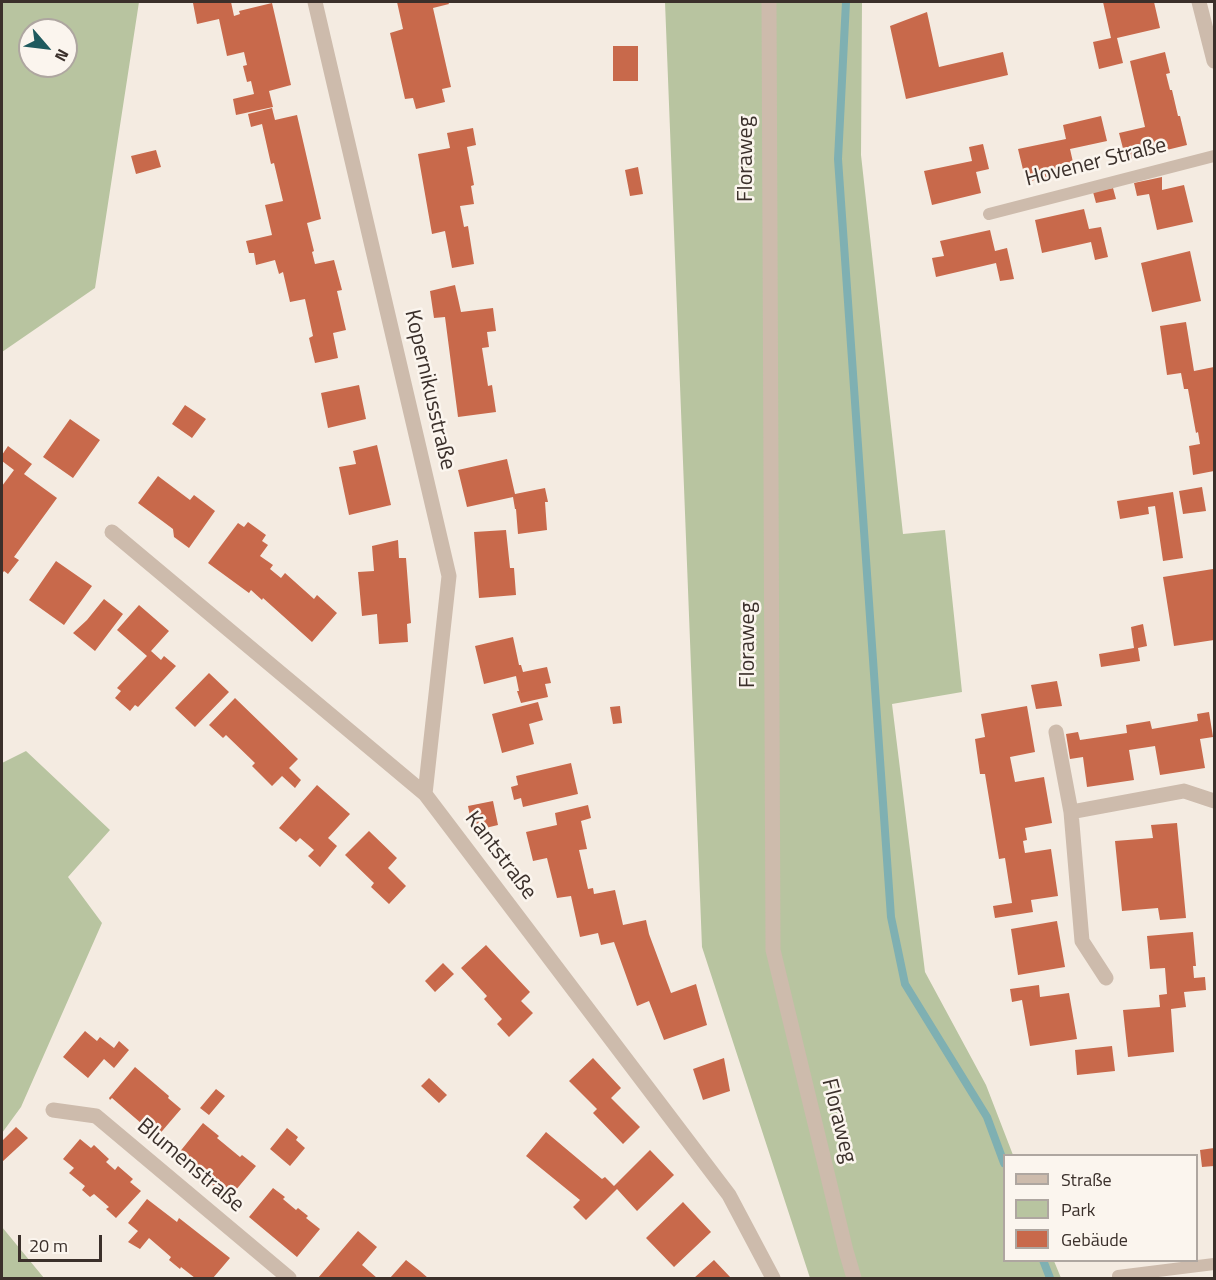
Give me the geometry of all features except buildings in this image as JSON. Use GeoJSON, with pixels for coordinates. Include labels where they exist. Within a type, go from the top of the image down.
{"type":"FeatureCollection","features":[{"type":"Feature","properties":{"kind":"street","name":"Kopernikusstraße"},"geometry":{"type":"LineString","coordinates":[[315,2],[449,576],[425,794]]}},
{"type":"Feature","properties":{"kind":"street","name":"Floraweg"},"geometry":{"type":"LineString","coordinates":[[768,2],[773,950],[854,1278]]}},
{"type":"Feature","properties":{"kind":"street"},"geometry":{"type":"LineString","coordinates":[[1199,2],[1215,61]]}},
{"type":"Feature","properties":{"kind":"street","name":"Kantstraße"},"geometry":{"type":"LineString","coordinates":[[112,532],[425,794],[729,1195],[773,1278]]}},
{"type":"Feature","properties":{"kind":"street"},"geometry":{"type":"LineString","coordinates":[[1056,732],[1071,812],[1082,941],[1106,978]]}},
{"type":"Feature","properties":{"kind":"street"},"geometry":{"type":"LineString","coordinates":[[1071,812],[1184,791],[1215,801]]}},
{"type":"Feature","properties":{"kind":"street","name":"Blumenstraße"},"geometry":{"type":"LineString","coordinates":[[53,1110],[96,1116],[289,1278]]}},
{"type":"Feature","properties":{"kind":"lane","name":"Hovener Straße"},"geometry":{"type":"LineString","coordinates":[[989,214],[1215,156]]}},
{"type":"Feature","properties":{"kind":"lane"},"geometry":{"type":"LineString","coordinates":[[1118,1276],[1215,1264]]}},
{"type":"Feature","properties":{"kind":"green space"},"geometry":{"type":"Polygon","coordinates":[[[2,2],[139,2],[95,288],[2,352],[2,2]]]}},
{"type":"Feature","properties":{"kind":"green space"},"geometry":{"type":"Polygon","coordinates":[[[665,2],[862,2],[861,155],[903,534],[945,530],[962,692],[892,704],[925,972],[986,1085],[1013,1154],[1003,1154],[1003,1262],[1054,1262],[1061,1278],[810,1278],[702,947],[665,2]]]}},
{"type":"Feature","properties":{"kind":"green space"},"geometry":{"type":"Polygon","coordinates":[[[26,751],[110,830],[68,877],[102,923],[21,1107],[2,1133],[2,763],[26,751]]]}},
{"type":"Feature","properties":{"kind":"green space"},"geometry":{"type":"Polygon","coordinates":[[[2,1227],[44,1278],[2,1278],[2,1227]]]}},
{"type":"Feature","properties":{"kind":"waterway"},"geometry":{"type":"LineString","coordinates":[[846,2],[838,159],[891,917],[905,984],[987,1117],[1003,1160]]}},
{"type":"Feature","properties":{"kind":"waterway"},"geometry":{"type":"LineString","coordinates":[[1044,1262],[1050,1278]]}}]}
